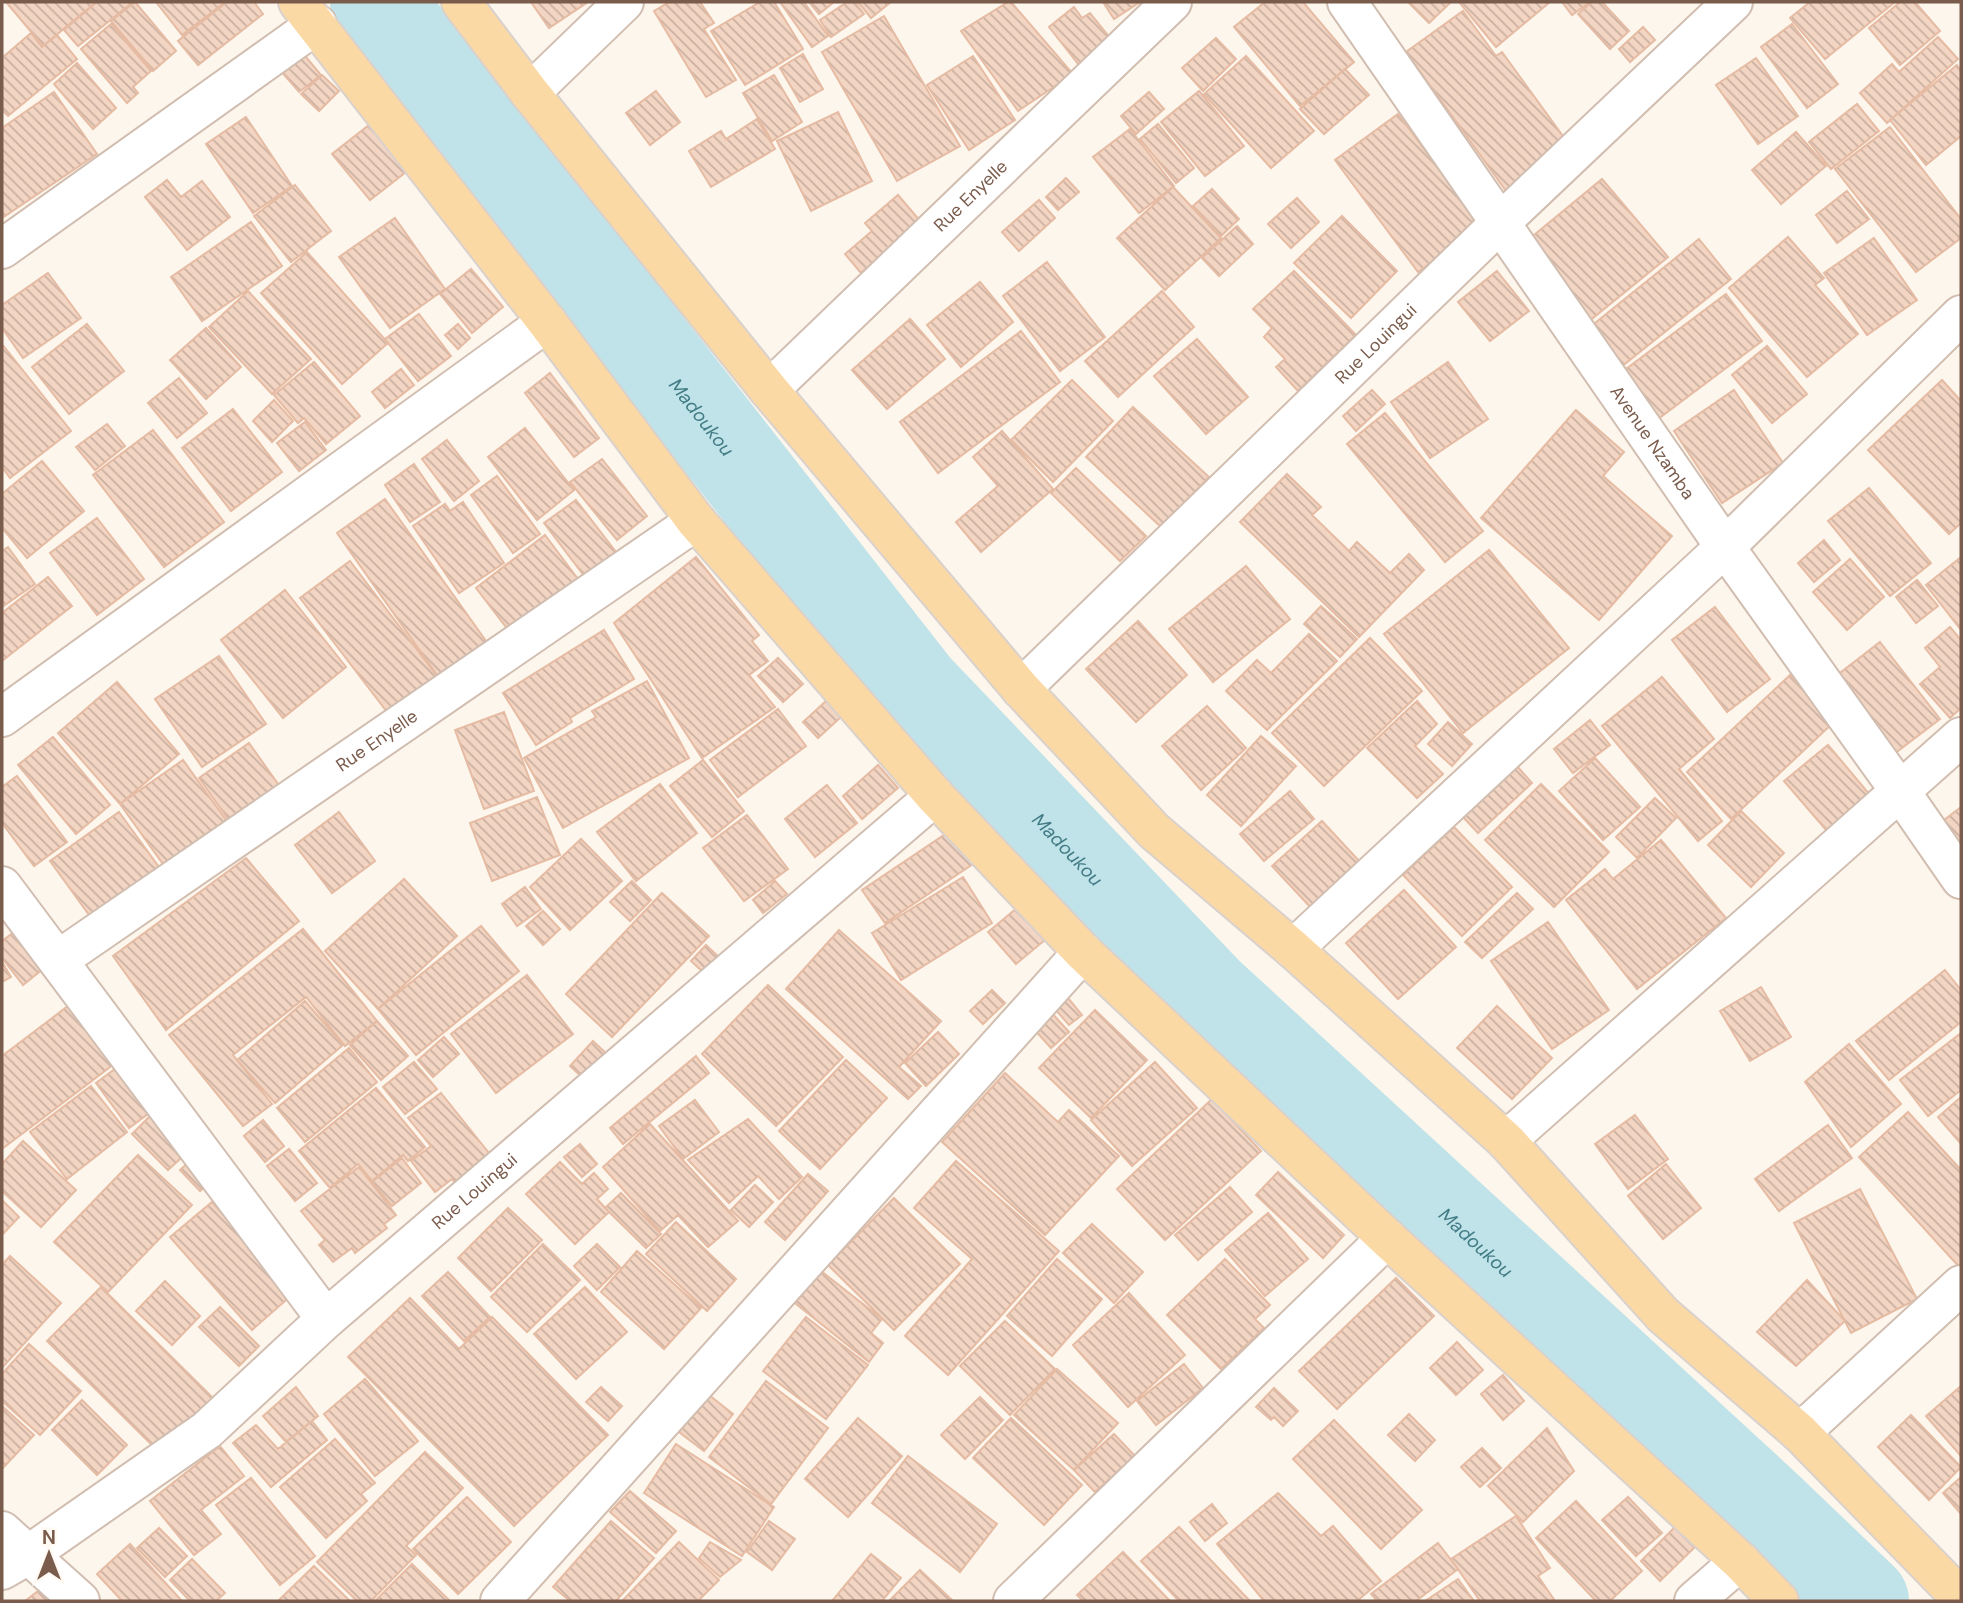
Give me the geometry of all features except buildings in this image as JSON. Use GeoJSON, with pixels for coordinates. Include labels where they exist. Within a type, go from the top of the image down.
{"type":"FeatureCollection","features":[{"type":"Feature","properties":{"kind":"main road"},"geometry":{"type":"LineString","coordinates":[[461,2],[530,93],[769,390],[1021,689],[1154,831],[1293,949],[1506,1141],[1663,1315],[1800,1433],[1961,1598]]}},
{"type":"Feature","properties":{"kind":"main road"},"geometry":{"type":"LineString","coordinates":[[307,13],[547,322],[696,521],[935,796],[1083,952],[1387,1238],[1740,1561],[1779,1601]]}},
{"type":"Feature","properties":{"kind":"street"},"geometry":{"type":"LineString","coordinates":[[530,93],[624,2]]}},
{"type":"Feature","properties":{"kind":"street","name":"Rue Enyelle"},"geometry":{"type":"LineString","coordinates":[[769,390],[1172,2]]}},
{"type":"Feature","properties":{"kind":"street","name":"Avenue Nzamba"},"geometry":{"type":"LineString","coordinates":[[1347,2],[1725,547],[1961,879]]}},
{"type":"Feature","properties":{"kind":"street","name":"Rue Louingui"},"geometry":{"type":"LineString","coordinates":[[1021,689],[1501,222],[1732,2]]}},
{"type":"Feature","properties":{"kind":"street"},"geometry":{"type":"LineString","coordinates":[[2,249],[307,13]]}},
{"type":"Feature","properties":{"kind":"street"},"geometry":{"type":"LineString","coordinates":[[1293,949],[1725,547],[1961,315]]}},
{"type":"Feature","properties":{"kind":"street"},"geometry":{"type":"LineString","coordinates":[[2,717],[547,322]]}},
{"type":"Feature","properties":{"kind":"street","name":"Rue Enyelle"},"geometry":{"type":"LineString","coordinates":[[58,960],[696,521]]}},
{"type":"Feature","properties":{"kind":"street"},"geometry":{"type":"LineString","coordinates":[[1506,1141],[1961,737]]}},
{"type":"Feature","properties":{"kind":"street","name":"Rue Louingui"},"geometry":{"type":"LineString","coordinates":[[10,1552],[207,1430],[326,1319],[935,796]]}},
{"type":"Feature","properties":{"kind":"street"},"geometry":{"type":"LineString","coordinates":[[2,886],[326,1319]]}},
{"type":"Feature","properties":{"kind":"street"},"geometry":{"type":"LineString","coordinates":[[500,1601],[1083,952]]}},
{"type":"Feature","properties":{"kind":"street"},"geometry":{"type":"LineString","coordinates":[[1013,1601],[1387,1238]]}},
{"type":"Feature","properties":{"kind":"street"},"geometry":{"type":"LineString","coordinates":[[1800,1433],[1961,1286]]}},
{"type":"Feature","properties":{"kind":"street"},"geometry":{"type":"LineString","coordinates":[[10,1552],[80,1601]]}},
{"type":"Feature","properties":{"kind":"street"},"geometry":{"type":"LineString","coordinates":[[1694,1601],[1740,1561]]}},
{"type":"Feature","properties":{"kind":"waterway","name":"Madoukou"},"geometry":{"type":"LineString","coordinates":[[377,2],[915,689],[1206,994],[1766,1509],[1862,1601]]}}]}
